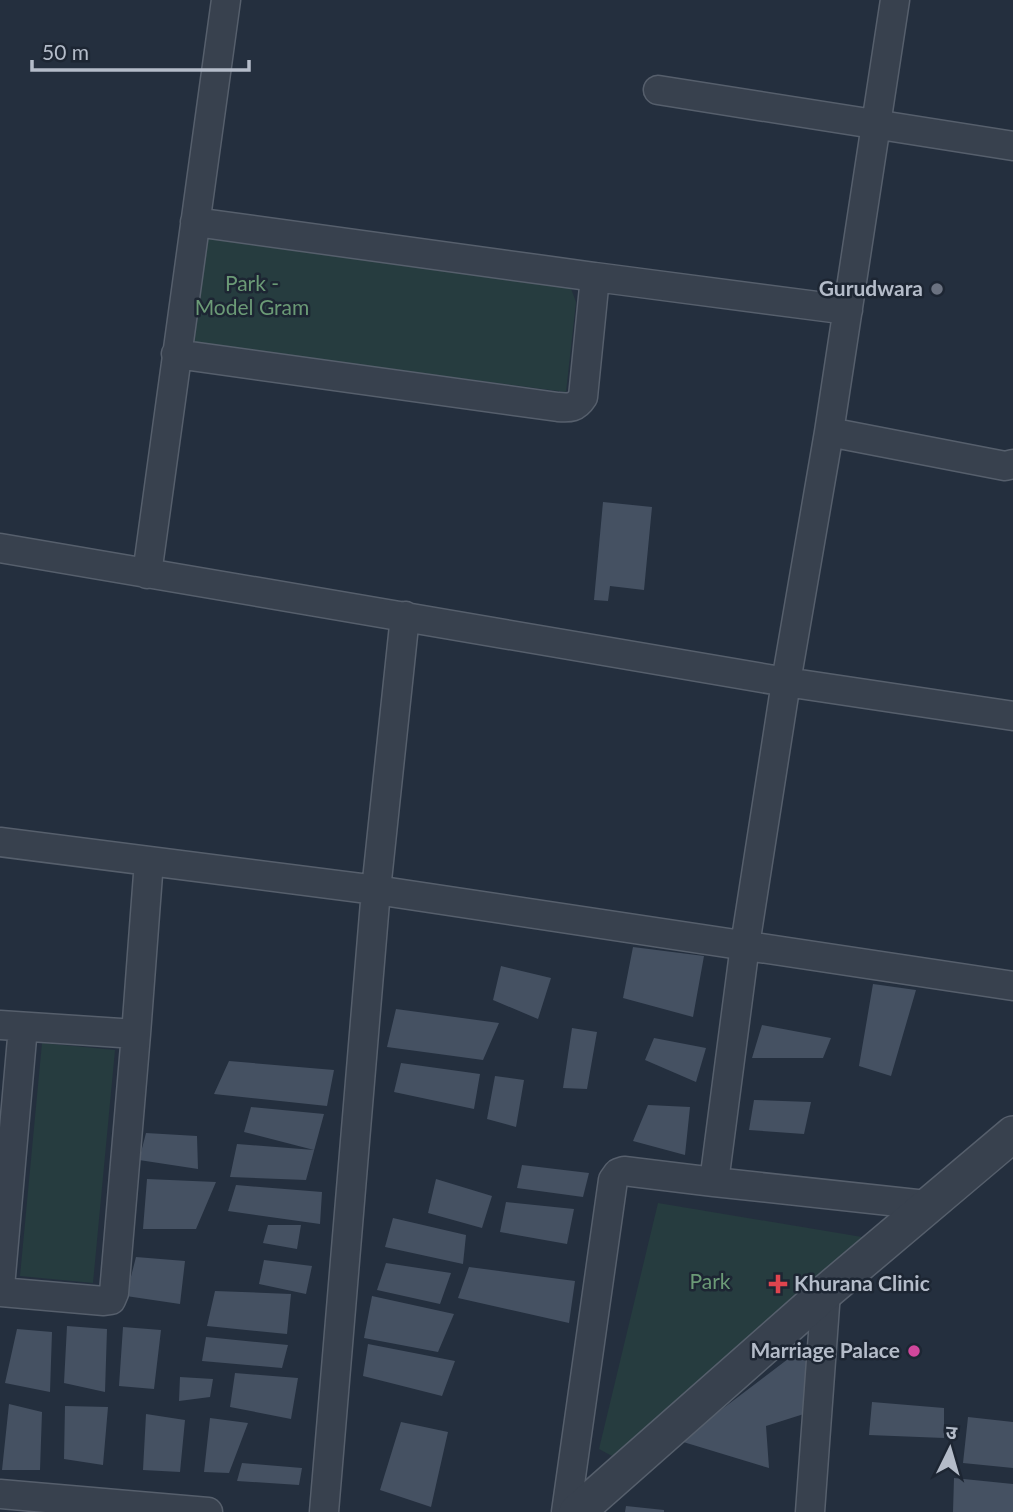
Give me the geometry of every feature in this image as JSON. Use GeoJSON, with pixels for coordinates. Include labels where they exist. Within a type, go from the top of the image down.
{"type":"FeatureCollection","features":[{"type":"Feature","properties":{"kind":"street"},"geometry":{"type":"LineString","coordinates":[[146,574],[226,0]]}},
{"type":"Feature","properties":{"kind":"street"},"geometry":{"type":"LineString","coordinates":[[714,1182],[745,945],[786,682],[830,432],[895,0]]}},
{"type":"Feature","properties":{"kind":"street"},"geometry":{"type":"LineString","coordinates":[[658,90],[1013,146]]}},
{"type":"Feature","properties":{"kind":"street"},"geometry":{"type":"LineString","coordinates":[[195,222],[848,310]]}},
{"type":"Feature","properties":{"kind":"street"},"geometry":{"type":"LineString","coordinates":[[176,354],[569,408],[578,405],[583,397],[595,277]]}},
{"type":"Feature","properties":{"kind":"street"},"geometry":{"type":"LineString","coordinates":[[830,432],[1005,466],[1013,464]]}},
{"type":"Feature","properties":{"kind":"street"},"geometry":{"type":"LineString","coordinates":[[0,548],[786,682],[1013,716]]}},
{"type":"Feature","properties":{"kind":"street"},"geometry":{"type":"LineString","coordinates":[[324,1512],[376,890],[405,616]]}},
{"type":"Feature","properties":{"kind":"street"},"geometry":{"type":"LineString","coordinates":[[0,842],[376,890],[1013,986]]}},
{"type":"Feature","properties":{"kind":"street"},"geometry":{"type":"LineString","coordinates":[[136,1034],[11,1026],[0,1290],[104,1301],[111,1300],[114,1293],[136,1034],[149,861]]}},
{"type":"Feature","properties":{"kind":"street"},"geometry":{"type":"LineString","coordinates":[[577,1512],[926,1205],[1013,1134]]}},
{"type":"Feature","properties":{"kind":"street"},"geometry":{"type":"LineString","coordinates":[[566,1512],[613,1180],[618,1173],[624,1171],[926,1205]]}},
{"type":"Feature","properties":{"kind":"street"},"geometry":{"type":"LineString","coordinates":[[810,1512],[826,1292]]}},
{"type":"Feature","properties":{"kind":"street"},"geometry":{"type":"LineString","coordinates":[[0,1494],[97,1507],[208,1512]]}},
{"type":"Feature","properties":{"kind":"green space","name":"Park - Model Gram"},"geometry":{"type":"Polygon","coordinates":[[[199,233],[570,286],[576,302],[566,392],[183,342],[199,233]]]}},
{"type":"Feature","properties":{"kind":"green space"},"geometry":{"type":"Polygon","coordinates":[[[42,1043],[115,1050],[93,1283],[20,1276],[42,1043]]]}},
{"type":"Feature","properties":{"kind":"green space","name":"Park"},"geometry":{"type":"Polygon","coordinates":[[[658,1203],[868,1238],[612,1456],[599,1449],[658,1203]]]}},
{"type":"Feature","properties":{"kind":"building"},"geometry":{"type":"Polygon","coordinates":[[[603,502],[652,507],[644,590],[610,586],[608,601],[594,600],[603,502]]]}},
{"type":"Feature","properties":{"kind":"building"},"geometry":{"type":"Polygon","coordinates":[[[633,947],[704,956],[693,1017],[623,998],[633,947]]]}},
{"type":"Feature","properties":{"kind":"building"},"geometry":{"type":"Polygon","coordinates":[[[501,966],[551,978],[538,1019],[493,1000],[501,966]]]}},
{"type":"Feature","properties":{"kind":"building"},"geometry":{"type":"Polygon","coordinates":[[[873,984],[916,990],[891,1076],[859,1066],[873,984]]]}},
{"type":"Feature","properties":{"kind":"building"},"geometry":{"type":"Polygon","coordinates":[[[396,1009],[499,1023],[483,1060],[387,1047],[396,1009]]]}},
{"type":"Feature","properties":{"kind":"building"},"geometry":{"type":"Polygon","coordinates":[[[762,1025],[831,1038],[823,1058],[752,1058],[762,1025]]]}},
{"type":"Feature","properties":{"kind":"building"},"geometry":{"type":"Polygon","coordinates":[[[572,1028],[597,1032],[587,1089],[563,1088],[572,1028]]]}},
{"type":"Feature","properties":{"kind":"building"},"geometry":{"type":"Polygon","coordinates":[[[654,1038],[706,1048],[696,1082],[645,1060],[654,1038]]]}},
{"type":"Feature","properties":{"kind":"building"},"geometry":{"type":"Polygon","coordinates":[[[229,1061],[334,1070],[327,1106],[214,1094],[229,1061]]]}},
{"type":"Feature","properties":{"kind":"building"},"geometry":{"type":"Polygon","coordinates":[[[401,1063],[480,1074],[474,1109],[394,1092],[401,1063]]]}},
{"type":"Feature","properties":{"kind":"building"},"geometry":{"type":"Polygon","coordinates":[[[495,1076],[524,1080],[516,1127],[487,1119],[495,1076]]]}},
{"type":"Feature","properties":{"kind":"building"},"geometry":{"type":"Polygon","coordinates":[[[754,1100],[811,1102],[804,1134],[749,1130],[754,1100]]]}},
{"type":"Feature","properties":{"kind":"building"},"geometry":{"type":"Polygon","coordinates":[[[648,1105],[690,1107],[685,1155],[633,1141],[648,1105]]]}},
{"type":"Feature","properties":{"kind":"building"},"geometry":{"type":"Polygon","coordinates":[[[251,1107],[324,1114],[306,1180],[230,1177],[237,1144],[314,1150],[244,1132],[251,1107]]]}},
{"type":"Feature","properties":{"kind":"building"},"geometry":{"type":"Polygon","coordinates":[[[146,1133],[197,1136],[198,1169],[139,1160],[146,1133]]]}},
{"type":"Feature","properties":{"kind":"building"},"geometry":{"type":"Polygon","coordinates":[[[522,1165],[589,1173],[583,1197],[517,1188],[522,1165]]]}},
{"type":"Feature","properties":{"kind":"building"},"geometry":{"type":"Polygon","coordinates":[[[147,1179],[216,1182],[196,1229],[143,1229],[147,1179]]]}},
{"type":"Feature","properties":{"kind":"building"},"geometry":{"type":"Polygon","coordinates":[[[436,1179],[492,1196],[482,1228],[428,1213],[436,1179]]]}},
{"type":"Feature","properties":{"kind":"building"},"geometry":{"type":"Polygon","coordinates":[[[236,1185],[322,1192],[320,1224],[228,1211],[236,1185]]]}},
{"type":"Feature","properties":{"kind":"building"},"geometry":{"type":"Polygon","coordinates":[[[506,1202],[574,1209],[567,1244],[500,1232],[506,1202]]]}},
{"type":"Feature","properties":{"kind":"building"},"geometry":{"type":"Polygon","coordinates":[[[393,1218],[466,1235],[463,1264],[385,1247],[393,1218]]]}},
{"type":"Feature","properties":{"kind":"building"},"geometry":{"type":"Polygon","coordinates":[[[268,1225],[301,1225],[297,1249],[263,1243],[268,1225]]]}},
{"type":"Feature","properties":{"kind":"building"},"geometry":{"type":"Polygon","coordinates":[[[136,1257],[185,1261],[180,1304],[126,1296],[136,1257]]]}},
{"type":"Feature","properties":{"kind":"building"},"geometry":{"type":"Polygon","coordinates":[[[264,1260],[312,1266],[306,1294],[259,1284],[264,1260]]]}},
{"type":"Feature","properties":{"kind":"building"},"geometry":{"type":"Polygon","coordinates":[[[386,1263],[451,1273],[440,1304],[377,1290],[386,1263]]]}},
{"type":"Feature","properties":{"kind":"building"},"geometry":{"type":"Polygon","coordinates":[[[469,1267],[575,1281],[569,1323],[458,1298],[469,1267]]]}},
{"type":"Feature","properties":{"kind":"building"},"geometry":{"type":"Polygon","coordinates":[[[215,1291],[291,1294],[287,1334],[207,1326],[215,1291]]]}},
{"type":"Feature","properties":{"kind":"building"},"geometry":{"type":"Polygon","coordinates":[[[372,1296],[454,1314],[438,1352],[364,1338],[372,1296]]]}},
{"type":"Feature","properties":{"kind":"building"},"geometry":{"type":"Polygon","coordinates":[[[67,1326],[107,1329],[105,1392],[64,1383],[67,1326]]]}},
{"type":"Feature","properties":{"kind":"building"},"geometry":{"type":"Polygon","coordinates":[[[123,1327],[161,1330],[154,1389],[119,1386],[123,1327]]]}},
{"type":"Feature","properties":{"kind":"building"},"geometry":{"type":"Polygon","coordinates":[[[17,1329],[52,1332],[50,1392],[5,1383],[17,1329]]]}},
{"type":"Feature","properties":{"kind":"building"},"geometry":{"type":"Polygon","coordinates":[[[206,1337],[288,1345],[282,1368],[202,1361],[206,1337]]]}},
{"type":"Feature","properties":{"kind":"building"},"geometry":{"type":"Polygon","coordinates":[[[813,1340],[807,1413],[766,1426],[769,1468],[680,1441],[813,1340]]]}},
{"type":"Feature","properties":{"kind":"building"},"geometry":{"type":"Polygon","coordinates":[[[368,1344],[455,1361],[442,1396],[363,1376],[368,1344]]]}},
{"type":"Feature","properties":{"kind":"building"},"geometry":{"type":"Polygon","coordinates":[[[235,1373],[298,1378],[291,1419],[230,1407],[235,1373]]]}},
{"type":"Feature","properties":{"kind":"building"},"geometry":{"type":"Polygon","coordinates":[[[180,1377],[213,1379],[210,1397],[179,1401],[180,1377]]]}},
{"type":"Feature","properties":{"kind":"building"},"geometry":{"type":"Polygon","coordinates":[[[872,1402],[944,1408],[944,1438],[869,1435],[872,1402]]]}},
{"type":"Feature","properties":{"kind":"building"},"geometry":{"type":"Polygon","coordinates":[[[9,1404],[42,1412],[40,1470],[2,1470],[9,1404]]]}},
{"type":"Feature","properties":{"kind":"building"},"geometry":{"type":"Polygon","coordinates":[[[65,1406],[108,1407],[103,1465],[64,1459],[65,1406]]]}},
{"type":"Feature","properties":{"kind":"building"},"geometry":{"type":"Polygon","coordinates":[[[146,1414],[185,1420],[180,1472],[143,1470],[146,1414]]]}},
{"type":"Feature","properties":{"kind":"building"},"geometry":{"type":"Polygon","coordinates":[[[968,1417],[1013,1422],[1013,1468],[963,1463],[968,1417]]]}},
{"type":"Feature","properties":{"kind":"building"},"geometry":{"type":"Polygon","coordinates":[[[210,1418],[248,1423],[229,1473],[204,1472],[210,1418]]]}},
{"type":"Feature","properties":{"kind":"building"},"geometry":{"type":"Polygon","coordinates":[[[401,1422],[448,1432],[431,1507],[380,1490],[401,1422]]]}},
{"type":"Feature","properties":{"kind":"building"},"geometry":{"type":"Polygon","coordinates":[[[242,1463],[302,1468],[299,1485],[237,1481],[242,1463]]]}},
{"type":"Feature","properties":{"kind":"building"},"geometry":{"type":"Polygon","coordinates":[[[954,1478],[1013,1484],[1013,1512],[953,1512],[954,1478]]]}},
{"type":"Feature","properties":{"kind":"building"},"geometry":{"type":"Polygon","coordinates":[[[626,1506],[664,1510],[664,1512],[625,1512],[626,1506]]]}},
{"type":"Feature","properties":{"kind":"place","name":"Gurudwara"},"geometry":{"type":"Point","coordinates":[937,289]}},
{"type":"Feature","properties":{"kind":"place","name":"Khurana Clinic"},"geometry":{"type":"Point","coordinates":[778,1284]}},
{"type":"Feature","properties":{"kind":"place","name":"Marriage Palace"},"geometry":{"type":"Point","coordinates":[914,1351]}}]}
